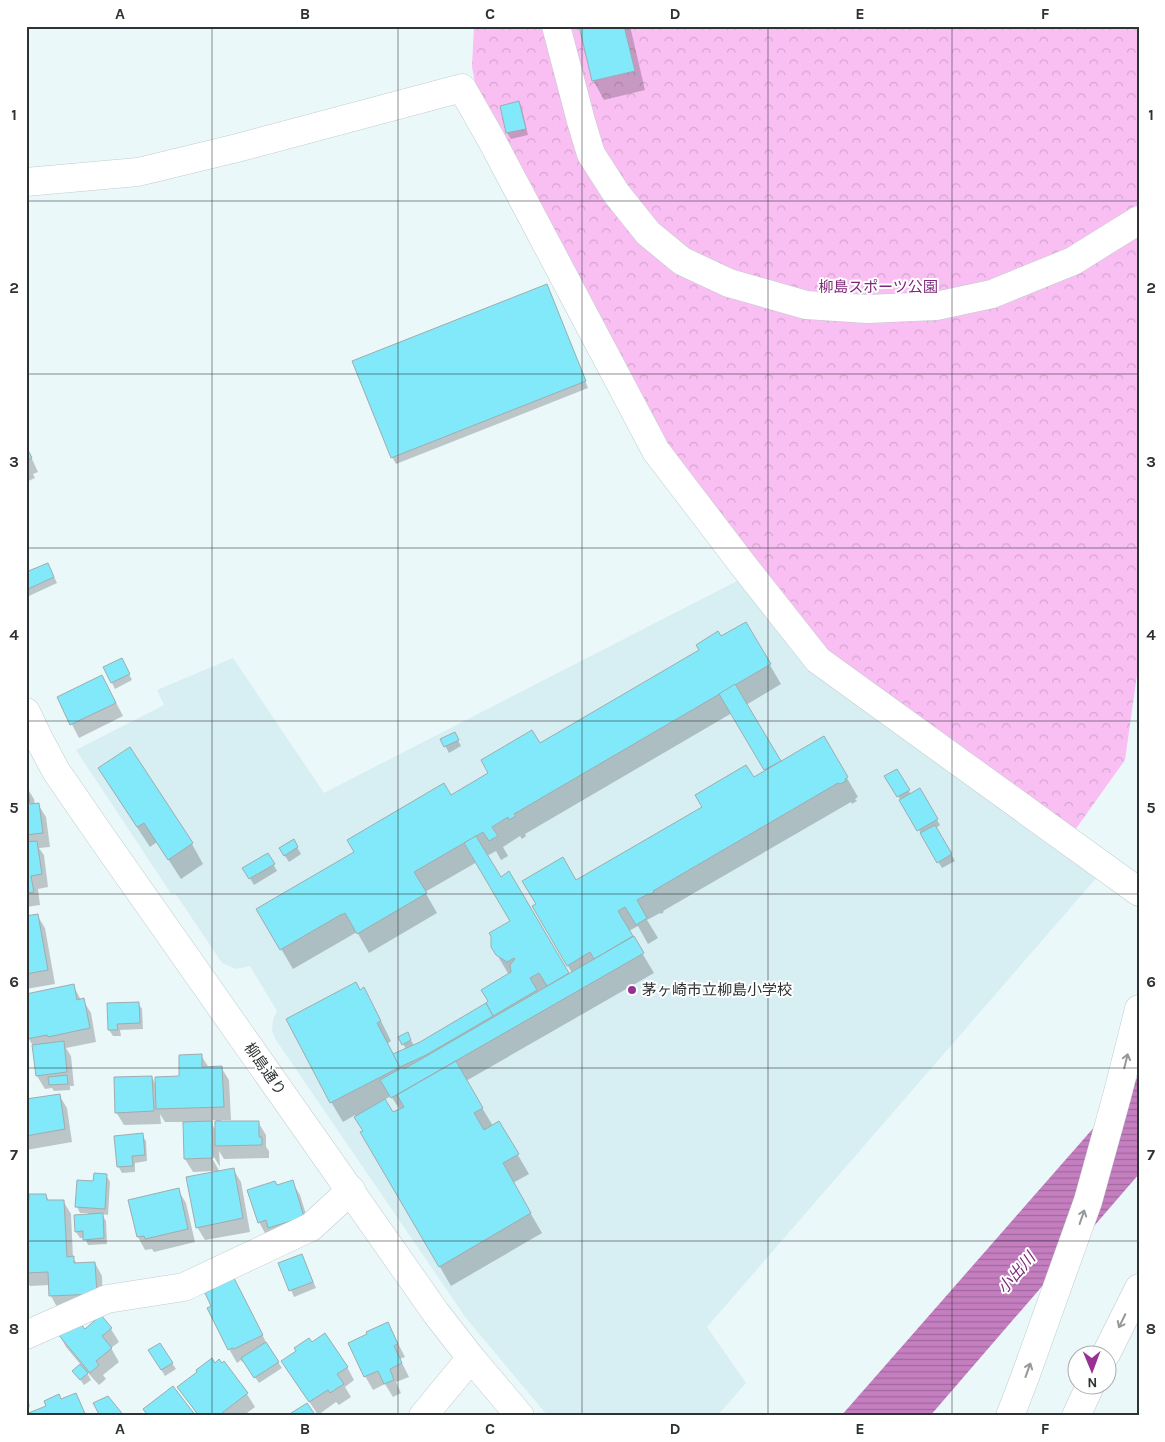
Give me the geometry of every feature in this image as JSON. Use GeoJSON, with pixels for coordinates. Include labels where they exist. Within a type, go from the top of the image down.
{"type":"FeatureCollection","features":[{"type":"Feature","properties":{"kind":"main road"},"geometry":{"type":"LineString","coordinates":[[556,26],[591,154],[616,193],[648,233],[682,261],[729,283],[806,305],[867,309],[936,306],[992,294],[1072,262],[1139,220]]}},
{"type":"Feature","properties":{"kind":"main road"},"geometry":{"type":"LineString","coordinates":[[26,182],[138,172],[237,148],[462,88],[491,139],[656,452],[818,660],[1139,892]]}},
{"type":"Feature","properties":{"kind":"main road","name":"柳島通り"},"geometry":{"type":"LineString","coordinates":[[26,712],[56,771],[98,832],[436,1313],[520,1416]]}},
{"type":"Feature","properties":{"kind":"main road"},"geometry":{"type":"LineString","coordinates":[[1010,1416],[1088,1201],[1139,1009]]}},
{"type":"Feature","properties":{"kind":"main road"},"geometry":{"type":"LineString","coordinates":[[26,1335],[107,1299],[184,1287],[311,1227],[350,1190]]}},
{"type":"Feature","properties":{"kind":"main road"},"geometry":{"type":"LineString","coordinates":[[1111,1344],[1139,1288]]}},
{"type":"Feature","properties":{"kind":"main road"},"geometry":{"type":"LineString","coordinates":[[423,1416],[471,1358]]}},
{"type":"Feature","properties":{"kind":"main road"},"geometry":{"type":"LineString","coordinates":[[1076,1416],[1086,1394]]}},
{"type":"Feature","properties":{"kind":"shaded area","name":"茅ヶ崎市立柳島小学校"},"geometry":{"type":"Polygon","coordinates":[[[741,579],[1098,876],[707,1327],[746,1383],[717,1416],[548,1416],[466,1318],[276,1040],[272,1031],[273,1020],[277,1011],[250,966],[236,969],[222,963],[175,893],[172,895],[76,750],[164,705],[157,690],[233,658],[324,793],[741,579]]]}},
{"type":"Feature","properties":{"kind":"green space","name":"柳島スポーツ公園"},"geometry":{"type":"Polygon","coordinates":[[[474,26],[1139,26],[1139,661],[1125,760],[1075,830],[828,654],[666,444],[478,98],[472,67],[474,26]]]}},
{"type":"Feature","properties":{"kind":"water","name":"小出川"},"geometry":{"type":"Polygon","coordinates":[[[1139,1076],[1139,1174],[930,1416],[841,1416],[1139,1076]]]}},
{"type":"Feature","properties":{"kind":"building"},"geometry":{"type":"Polygon","coordinates":[[[579,26],[624,26],[635,71],[592,81],[579,26]]]}},
{"type":"Feature","properties":{"kind":"building"},"geometry":{"type":"Polygon","coordinates":[[[519,101],[526,129],[506,133],[500,106],[519,101]]]}},
{"type":"Feature","properties":{"kind":"building"},"geometry":{"type":"Polygon","coordinates":[[[547,284],[586,381],[391,458],[352,361],[547,284]]]}},
{"type":"Feature","properties":{"kind":"building"},"geometry":{"type":"Polygon","coordinates":[[[26,446],[32,458],[26,461],[26,446]]]}},
{"type":"Feature","properties":{"kind":"building"},"geometry":{"type":"Polygon","coordinates":[[[48,563],[54,577],[26,590],[26,572],[48,563]]]}},
{"type":"Feature","properties":{"kind":"building"},"geometry":{"type":"Polygon","coordinates":[[[746,622],[771,664],[514,814],[516,816],[509,820],[508,817],[492,827],[498,836],[489,841],[483,832],[414,872],[427,893],[357,934],[345,913],[280,950],[256,909],[354,852],[347,840],[444,783],[451,795],[488,773],[481,760],[532,730],[540,743],[699,650],[696,645],[718,631],[721,636],[746,622]]]}},
{"type":"Feature","properties":{"kind":"building"},"geometry":{"type":"Polygon","coordinates":[[[122,658],[130,674],[111,683],[103,667],[122,658]]]}},
{"type":"Feature","properties":{"kind":"building"},"geometry":{"type":"Polygon","coordinates":[[[102,675],[116,703],[70,725],[57,697],[102,675]]]}},
{"type":"Feature","properties":{"kind":"building"},"geometry":{"type":"Polygon","coordinates":[[[735,684],[781,761],[764,770],[719,694],[735,684]]]}},
{"type":"Feature","properties":{"kind":"building"},"geometry":{"type":"Polygon","coordinates":[[[455,732],[459,740],[444,747],[440,739],[455,732]]]}},
{"type":"Feature","properties":{"kind":"building"},"geometry":{"type":"Polygon","coordinates":[[[824,736],[848,777],[845,779],[846,781],[838,783],[649,895],[637,900],[647,918],[636,925],[625,907],[618,911],[633,936],[594,959],[590,952],[567,966],[532,906],[536,904],[522,881],[563,857],[576,880],[702,807],[695,795],[746,765],[754,777],[824,736]]]}},
{"type":"Feature","properties":{"kind":"building"},"geometry":{"type":"Polygon","coordinates":[[[130,747],[193,843],[168,860],[144,823],[137,827],[98,768],[130,747]]]}},
{"type":"Feature","properties":{"kind":"building"},"geometry":{"type":"Polygon","coordinates":[[[897,769],[910,790],[897,797],[884,776],[897,769]]]}},
{"type":"Feature","properties":{"kind":"building"},"geometry":{"type":"Polygon","coordinates":[[[26,784],[30,804],[39,803],[43,833],[26,835],[26,784]]]}},
{"type":"Feature","properties":{"kind":"building"},"geometry":{"type":"Polygon","coordinates":[[[920,788],[938,819],[917,831],[899,800],[920,788]]]}},
{"type":"Feature","properties":{"kind":"building"},"geometry":{"type":"Polygon","coordinates":[[[935,825],[952,854],[937,863],[920,833],[935,825]]]}},
{"type":"Feature","properties":{"kind":"building"},"geometry":{"type":"Polygon","coordinates":[[[476,836],[501,877],[509,871],[569,973],[547,986],[539,973],[530,978],[537,990],[493,1016],[486,1003],[488,1001],[481,990],[511,972],[510,965],[515,959],[507,962],[496,955],[491,947],[491,936],[489,933],[510,921],[464,843],[476,836]]]}},
{"type":"Feature","properties":{"kind":"building"},"geometry":{"type":"Polygon","coordinates":[[[294,839],[298,847],[284,856],[279,848],[294,839]]]}},
{"type":"Feature","properties":{"kind":"building"},"geometry":{"type":"Polygon","coordinates":[[[37,841],[42,874],[31,876],[34,892],[26,893],[26,842],[37,841]]]}},
{"type":"Feature","properties":{"kind":"building"},"geometry":{"type":"Polygon","coordinates":[[[268,853],[275,864],[249,879],[242,868],[268,853]]]}},
{"type":"Feature","properties":{"kind":"building"},"geometry":{"type":"Polygon","coordinates":[[[38,914],[48,970],[26,974],[26,916],[38,914]]]}},
{"type":"Feature","properties":{"kind":"building"},"geometry":{"type":"Polygon","coordinates":[[[634,936],[644,953],[391,1098],[380,1080],[403,1067],[404,1069],[634,936]]]}},
{"type":"Feature","properties":{"kind":"building"},"geometry":{"type":"Polygon","coordinates":[[[356,982],[360,990],[364,987],[381,1021],[377,1023],[400,1067],[330,1103],[286,1019],[356,982]]]}},
{"type":"Feature","properties":{"kind":"building"},"geometry":{"type":"Polygon","coordinates":[[[74,984],[77,1000],[84,998],[90,1028],[48,1037],[47,1035],[27,1039],[26,994],[74,984]]]}},
{"type":"Feature","properties":{"kind":"building"},"geometry":{"type":"Polygon","coordinates":[[[139,1002],[140,1023],[117,1024],[118,1030],[108,1030],[107,1003],[139,1002]]]}},
{"type":"Feature","properties":{"kind":"building"},"geometry":{"type":"Polygon","coordinates":[[[486,1003],[493,1016],[426,1055],[400,1067],[393,1054],[420,1042],[486,1003]]]}},
{"type":"Feature","properties":{"kind":"building"},"geometry":{"type":"Polygon","coordinates":[[[408,1032],[411,1040],[402,1045],[398,1037],[408,1032]]]}},
{"type":"Feature","properties":{"kind":"building"},"geometry":{"type":"Polygon","coordinates":[[[64,1041],[67,1072],[36,1076],[32,1045],[64,1041]]]}},
{"type":"Feature","properties":{"kind":"building"},"geometry":{"type":"Polygon","coordinates":[[[202,1054],[202,1067],[222,1066],[224,1107],[156,1109],[155,1077],[179,1076],[179,1055],[202,1054]]]}},
{"type":"Feature","properties":{"kind":"building"},"geometry":{"type":"Polygon","coordinates":[[[456,1061],[483,1108],[474,1113],[484,1130],[499,1121],[519,1154],[503,1163],[531,1213],[439,1267],[360,1132],[363,1131],[354,1117],[385,1099],[393,1112],[404,1107],[397,1095],[456,1061]]]}},
{"type":"Feature","properties":{"kind":"building"},"geometry":{"type":"Polygon","coordinates":[[[67,1075],[68,1084],[49,1085],[48,1077],[67,1075]]]}},
{"type":"Feature","properties":{"kind":"building"},"geometry":{"type":"Polygon","coordinates":[[[152,1076],[154,1111],[115,1113],[114,1077],[152,1076]]]}},
{"type":"Feature","properties":{"kind":"building"},"geometry":{"type":"Polygon","coordinates":[[[60,1094],[65,1129],[26,1136],[26,1099],[60,1094]]]}},
{"type":"Feature","properties":{"kind":"building"},"geometry":{"type":"Polygon","coordinates":[[[212,1121],[213,1158],[184,1159],[183,1122],[212,1121]]]}},
{"type":"Feature","properties":{"kind":"building"},"geometry":{"type":"Polygon","coordinates":[[[215,1121],[259,1121],[259,1137],[262,1137],[262,1145],[215,1146],[215,1121]]]}},
{"type":"Feature","properties":{"kind":"building"},"geometry":{"type":"Polygon","coordinates":[[[143,1133],[145,1155],[132,1156],[133,1166],[117,1167],[114,1136],[143,1133]]]}},
{"type":"Feature","properties":{"kind":"building"},"geometry":{"type":"Polygon","coordinates":[[[234,1168],[243,1218],[196,1228],[186,1177],[234,1168]]]}},
{"type":"Feature","properties":{"kind":"building"},"geometry":{"type":"Polygon","coordinates":[[[94,1173],[107,1174],[105,1209],[75,1207],[77,1180],[93,1181],[94,1173]]]}},
{"type":"Feature","properties":{"kind":"building"},"geometry":{"type":"Polygon","coordinates":[[[293,1180],[304,1217],[268,1228],[266,1220],[258,1223],[247,1190],[275,1181],[277,1185],[293,1180]]]}},
{"type":"Feature","properties":{"kind":"building"},"geometry":{"type":"Polygon","coordinates":[[[179,1188],[188,1229],[145,1239],[144,1236],[137,1237],[128,1200],[179,1188]]]}},
{"type":"Feature","properties":{"kind":"building"},"geometry":{"type":"Polygon","coordinates":[[[29,1194],[46,1194],[47,1200],[64,1200],[67,1257],[74,1256],[74,1263],[95,1262],[97,1294],[49,1296],[48,1272],[26,1273],[26,1200],[29,1200],[29,1194]]]}},
{"type":"Feature","properties":{"kind":"building"},"geometry":{"type":"Polygon","coordinates":[[[103,1213],[104,1238],[83,1240],[83,1231],[75,1232],[74,1215],[103,1213]]]}},
{"type":"Feature","properties":{"kind":"building"},"geometry":{"type":"Polygon","coordinates":[[[302,1254],[313,1282],[289,1291],[278,1263],[302,1254]]]}},
{"type":"Feature","properties":{"kind":"building"},"geometry":{"type":"Polygon","coordinates":[[[234,1278],[263,1335],[228,1350],[207,1308],[211,1306],[205,1293],[234,1278]]]}},
{"type":"Feature","properties":{"kind":"building"},"geometry":{"type":"Polygon","coordinates":[[[101,1315],[112,1328],[102,1336],[112,1348],[96,1361],[99,1365],[90,1373],[57,1333],[79,1322],[85,1329],[101,1315]]]}},
{"type":"Feature","properties":{"kind":"building"},"geometry":{"type":"Polygon","coordinates":[[[388,1322],[398,1344],[394,1346],[402,1363],[390,1369],[394,1380],[384,1384],[378,1371],[364,1377],[348,1343],[388,1322]]]}},
{"type":"Feature","properties":{"kind":"building"},"geometry":{"type":"Polygon","coordinates":[[[325,1333],[348,1367],[337,1374],[344,1384],[330,1393],[328,1390],[309,1402],[281,1361],[296,1351],[294,1348],[309,1338],[312,1342],[325,1333]]]}},
{"type":"Feature","properties":{"kind":"building"},"geometry":{"type":"Polygon","coordinates":[[[266,1342],[279,1362],[254,1378],[241,1358],[266,1342]]]}},
{"type":"Feature","properties":{"kind":"building"},"geometry":{"type":"Polygon","coordinates":[[[160,1343],[173,1363],[161,1370],[148,1350],[160,1343]]]}},
{"type":"Feature","properties":{"kind":"building"},"geometry":{"type":"Polygon","coordinates":[[[212,1358],[215,1363],[219,1359],[222,1363],[224,1361],[248,1393],[222,1413],[224,1416],[199,1416],[177,1387],[212,1358]]]}},
{"type":"Feature","properties":{"kind":"building"},"geometry":{"type":"Polygon","coordinates":[[[80,1364],[88,1373],[80,1380],[72,1371],[80,1364]]]}},
{"type":"Feature","properties":{"kind":"building"},"geometry":{"type":"Polygon","coordinates":[[[173,1386],[196,1416],[148,1416],[143,1409],[173,1386]]]}},
{"type":"Feature","properties":{"kind":"building"},"geometry":{"type":"Polygon","coordinates":[[[76,1393],[86,1416],[26,1416],[26,1414],[46,1406],[44,1401],[59,1394],[61,1399],[76,1393]]]}},
{"type":"Feature","properties":{"kind":"building"},"geometry":{"type":"Polygon","coordinates":[[[108,1396],[123,1416],[100,1416],[93,1403],[108,1396]]]}},
{"type":"Feature","properties":{"kind":"building"},"geometry":{"type":"Polygon","coordinates":[[[307,1403],[316,1416],[288,1416],[288,1415],[307,1403]]]}},
{"type":"Feature","properties":{"kind":"place","name":"茅ヶ崎市立柳島小学校"},"geometry":{"type":"Point","coordinates":[632,990]}}]}
